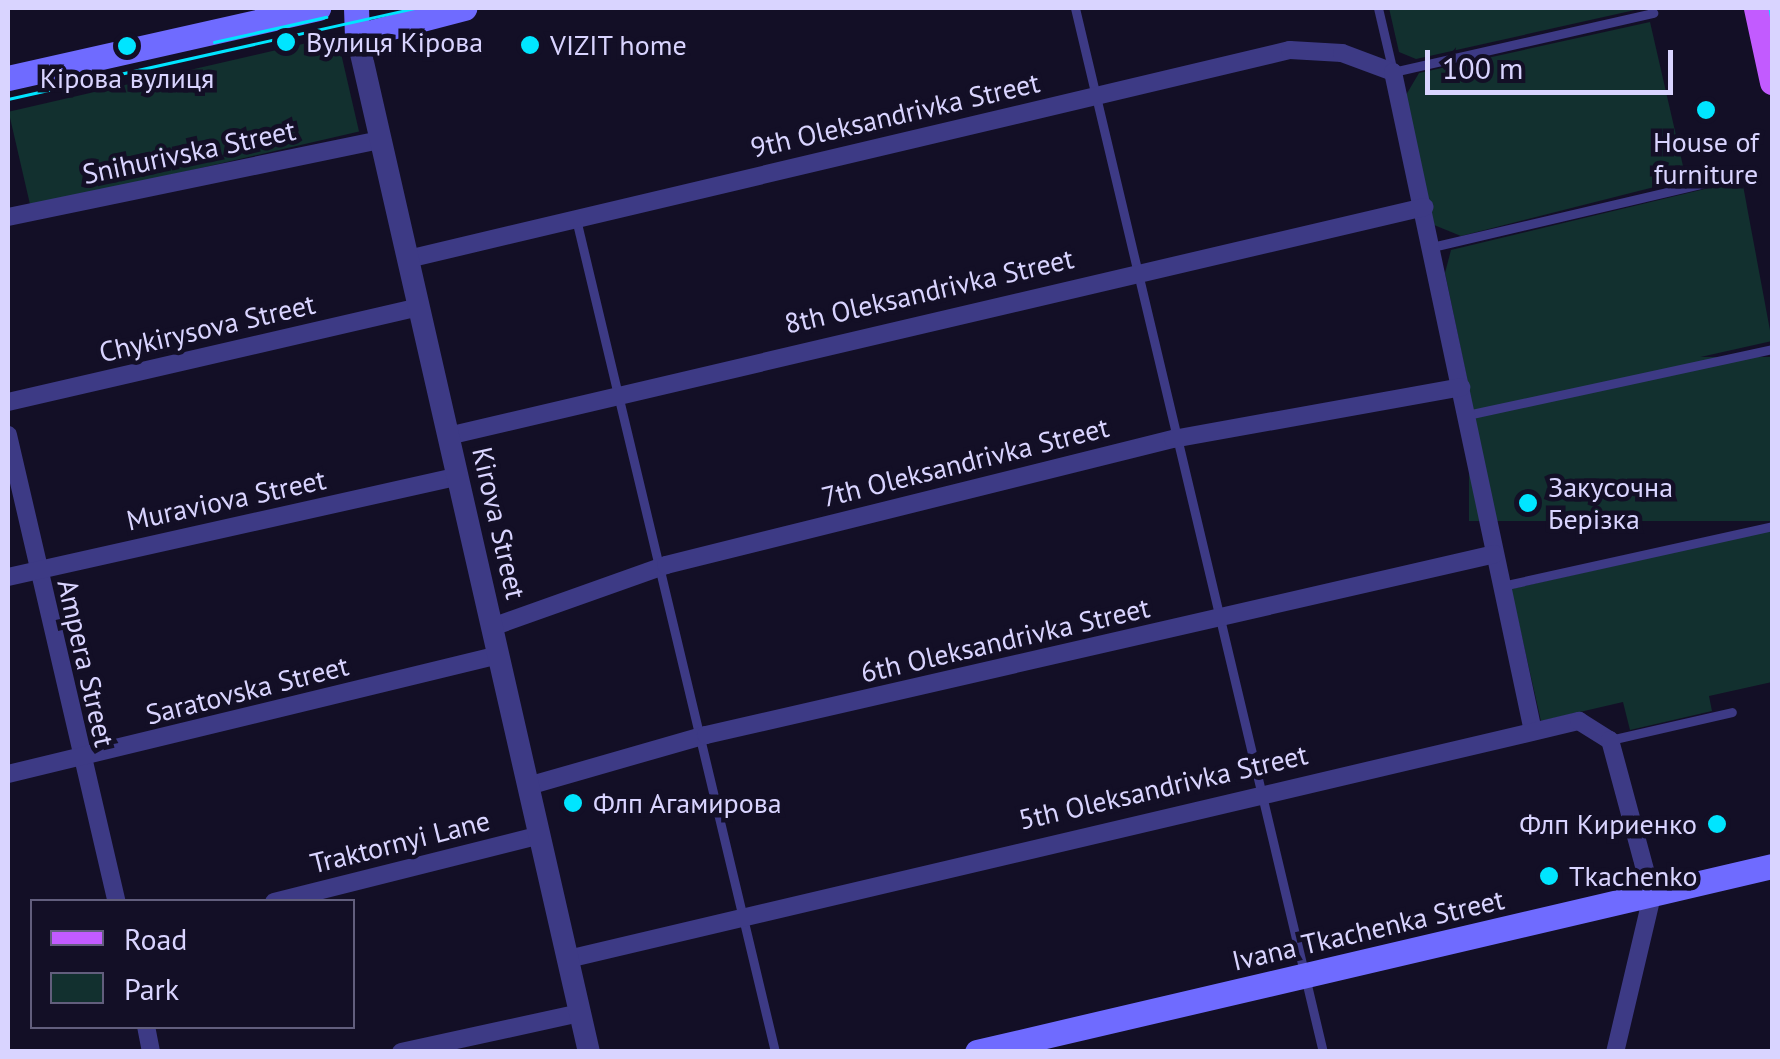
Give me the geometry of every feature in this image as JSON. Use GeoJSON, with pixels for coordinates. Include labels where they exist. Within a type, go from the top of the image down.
{"type":"FeatureCollection","features":[{"type":"Feature","properties":{"kind":"main road"},"geometry":{"type":"LineString","coordinates":[[8,78],[318,8]]}},
{"type":"Feature","properties":{"kind":"main road","name":"Kirova Street"},"geometry":{"type":"LineString","coordinates":[[356,8],[358,36]]}},
{"type":"Feature","properties":{"kind":"main road"},"geometry":{"type":"LineString","coordinates":[[358,36],[464,8]]}},
{"type":"Feature","properties":{"kind":"main road"},"geometry":{"type":"LineString","coordinates":[[1756,8],[1772,82]]}},
{"type":"Feature","properties":{"kind":"main road","name":"Ivana Tkachenka Street"},"geometry":{"type":"LineString","coordinates":[[977,1052],[1772,866]]}},
{"type":"Feature","properties":{"kind":"street","name":"Kirova Street"},"geometry":{"type":"LineString","coordinates":[[358,36],[589,1052]]}},
{"type":"Feature","properties":{"kind":"street","name":"9th Oleksandrivka Street"},"geometry":{"type":"LineString","coordinates":[[408,259],[575,216],[1314,48],[1393,72]]}},
{"type":"Feature","properties":{"kind":"street"},"geometry":{"type":"LineString","coordinates":[[1393,72],[1533,731]]}},
{"type":"Feature","properties":{"kind":"street","name":"Snihurivska Street"},"geometry":{"type":"LineString","coordinates":[[8,217],[381,140]]}},
{"type":"Feature","properties":{"kind":"street","name":"8th Oleksandrivka Street"},"geometry":{"type":"LineString","coordinates":[[448,436],[1137,271],[1424,208]]}},
{"type":"Feature","properties":{"kind":"street","name":"Chykirysova Street"},"geometry":{"type":"LineString","coordinates":[[8,402],[418,307]]}},
{"type":"Feature","properties":{"kind":"street","name":"7th Oleksandrivka Street"},"geometry":{"type":"LineString","coordinates":[[492,627],[666,566],[1173,439],[1461,387]]}},
{"type":"Feature","properties":{"kind":"street","name":"Ampera Street"},"geometry":{"type":"LineString","coordinates":[[8,435],[36,570],[117,899]]}},
{"type":"Feature","properties":{"kind":"street","name":"Muraviova Street"},"geometry":{"type":"LineString","coordinates":[[8,577],[457,477]]}},
{"type":"Feature","properties":{"kind":"street","name":"6th Oleksandrivka Street"},"geometry":{"type":"LineString","coordinates":[[528,786],[706,735],[1495,554]]}},
{"type":"Feature","properties":{"kind":"street","name":"Saratovska Street"},"geometry":{"type":"LineString","coordinates":[[8,774],[81,760],[499,655]]}},
{"type":"Feature","properties":{"kind":"street","name":"5th Oleksandrivka Street"},"geometry":{"type":"LineString","coordinates":[[568,958],[1264,790],[1578,721],[1610,740]]}},
{"type":"Feature","properties":{"kind":"street"},"geometry":{"type":"LineString","coordinates":[[1610,740],[1652,896],[1615,1052]]}},
{"type":"Feature","properties":{"kind":"street","name":"Traktornyi Lane"},"geometry":{"type":"LineString","coordinates":[[286,899],[540,835]]}},
{"type":"Feature","properties":{"kind":"street"},"geometry":{"type":"LineString","coordinates":[[401,1052],[580,1013]]}},
{"type":"Feature","properties":{"kind":"lane"},"geometry":{"type":"LineString","coordinates":[[1075,8],[1173,439],[1264,790],[1323,1052]]}},
{"type":"Feature","properties":{"kind":"lane"},"geometry":{"type":"LineString","coordinates":[[1378,8],[1393,72],[1653,13]]}},
{"type":"Feature","properties":{"kind":"lane"},"geometry":{"type":"LineString","coordinates":[[1432,247],[1738,175]]}},
{"type":"Feature","properties":{"kind":"lane"},"geometry":{"type":"LineString","coordinates":[[575,216],[616,393],[666,566],[775,1052]]}},
{"type":"Feature","properties":{"kind":"lane"},"geometry":{"type":"LineString","coordinates":[[1467,415],[1772,349]]}},
{"type":"Feature","properties":{"kind":"lane"},"geometry":{"type":"LineString","coordinates":[[1502,586],[1772,526]]}},
{"type":"Feature","properties":{"kind":"lane"},"geometry":{"type":"LineString","coordinates":[[1610,740],[1732,712]]}},
{"type":"Feature","properties":{"kind":"green space"},"geometry":{"type":"Polygon","coordinates":[[[1389,8],[1644,8],[1416,59],[1399,52],[1389,8]]]}},
{"type":"Feature","properties":{"kind":"green space"},"geometry":{"type":"Polygon","coordinates":[[[1650,22],[1686,179],[1461,236],[1434,225],[1406,95],[1419,73],[1650,22]]]}},
{"type":"Feature","properties":{"kind":"green space"},"geometry":{"type":"Polygon","coordinates":[[[337,36],[359,131],[31,207],[9,112],[337,36]]]}},
{"type":"Feature","properties":{"kind":"green space"},"geometry":{"type":"Polygon","coordinates":[[[1742,180],[1772,341],[1473,408],[1445,273],[1451,250],[1742,180]]]}},
{"type":"Feature","properties":{"kind":"green space"},"geometry":{"type":"Polygon","coordinates":[[[1469,357],[1772,357],[1772,521],[1469,521],[1469,357]]]}},
{"type":"Feature","properties":{"kind":"green space"},"geometry":{"type":"Polygon","coordinates":[[[1772,530],[1772,682],[1709,696],[1712,711],[1630,730],[1623,702],[1541,721],[1511,589],[1772,530]]]}},
{"type":"Feature","properties":{"kind":"tram line"},"geometry":{"type":"LineString","coordinates":[[8,99],[414,8]]}},
{"type":"Feature","properties":{"kind":"tram line"},"geometry":{"type":"LineString","coordinates":[[1770,8],[1772,20]]}},
{"type":"Feature","properties":{"kind":"tram line"},"geometry":{"type":"LineString","coordinates":[[214,42],[326,17]]}},
{"type":"Feature","properties":{"kind":"place","name":"Вулиця Кірова"},"geometry":{"type":"Point","coordinates":[286,42]}},
{"type":"Feature","properties":{"kind":"place","name":"VIZIT home"},"geometry":{"type":"Point","coordinates":[530,45]}},
{"type":"Feature","properties":{"kind":"place","name":"Кірова вулиця"},"geometry":{"type":"Point","coordinates":[127,46]}},
{"type":"Feature","properties":{"kind":"place","name":"House of furniture"},"geometry":{"type":"Point","coordinates":[1706,110]}},
{"type":"Feature","properties":{"kind":"place","name":"Закусочна Берізка"},"geometry":{"type":"Point","coordinates":[1528,503]}},
{"type":"Feature","properties":{"kind":"place","name":"Флп Агамирова"},"geometry":{"type":"Point","coordinates":[573,803]}},
{"type":"Feature","properties":{"kind":"place","name":"Флп Кириенко"},"geometry":{"type":"Point","coordinates":[1717,824]}},
{"type":"Feature","properties":{"kind":"place","name":"Tkachenko"},"geometry":{"type":"Point","coordinates":[1549,876]}}]}
